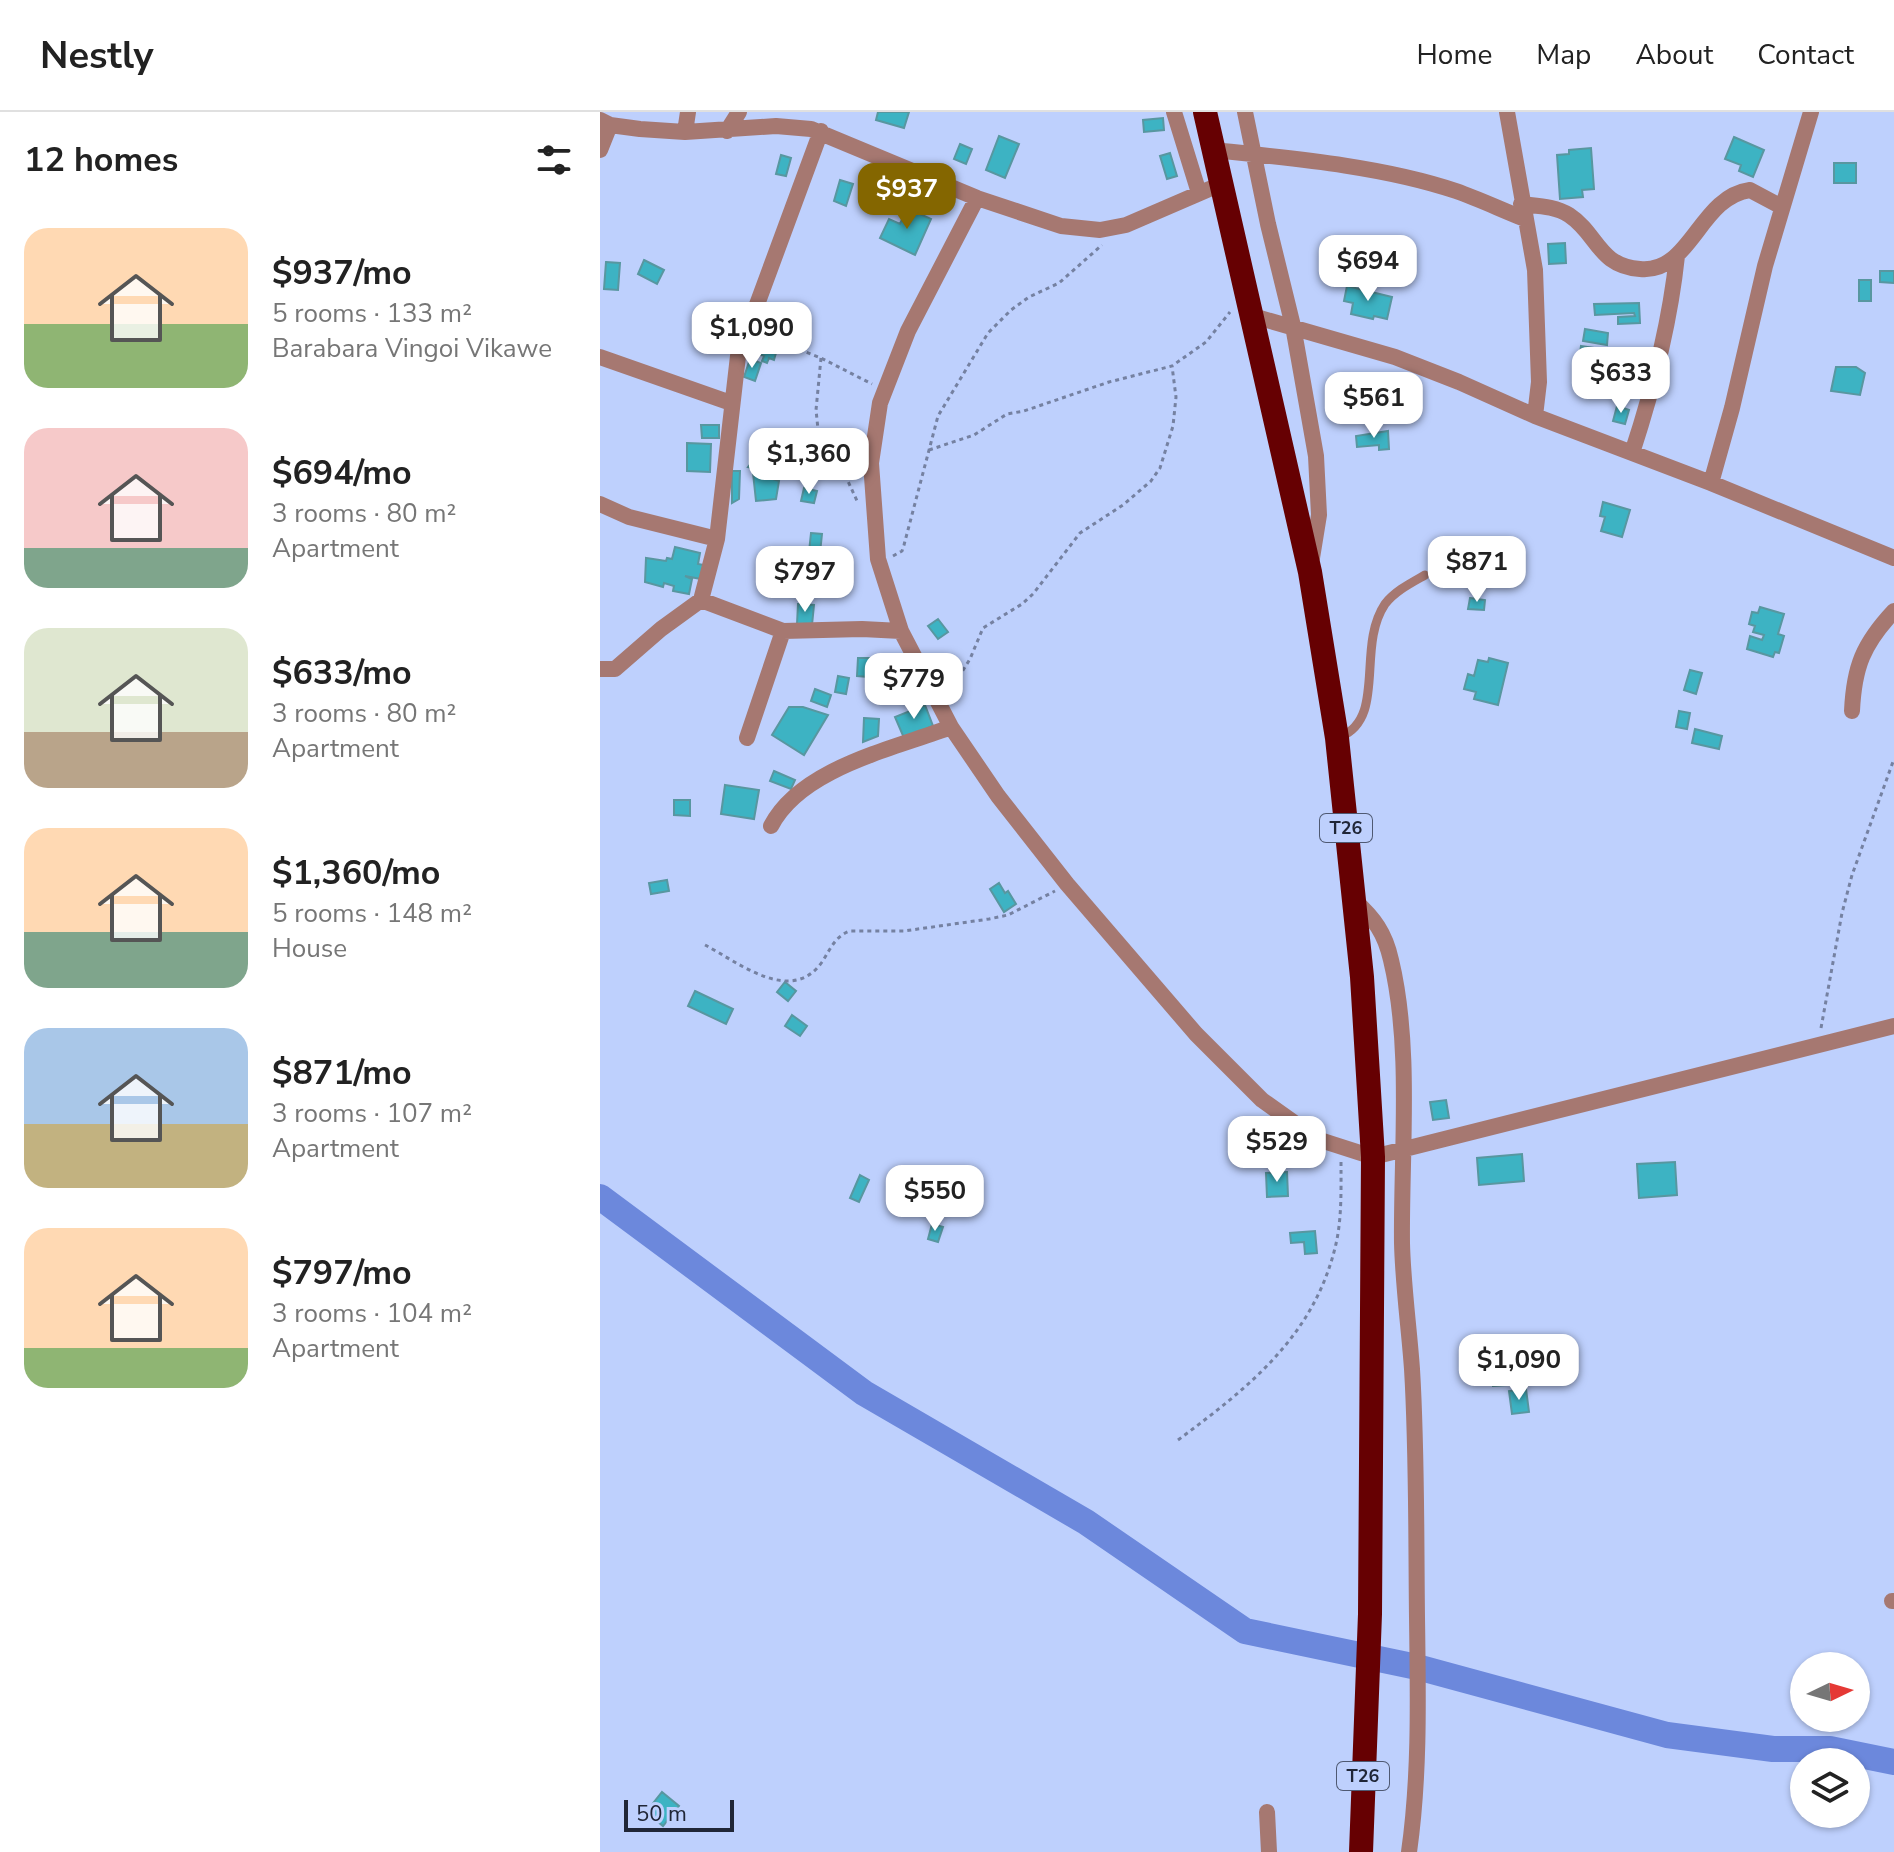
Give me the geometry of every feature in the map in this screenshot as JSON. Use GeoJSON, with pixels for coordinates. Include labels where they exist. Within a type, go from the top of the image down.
{"type":"FeatureCollection","features":[{"type":"Feature","properties":{"kind":"highway","name":"T26"},"geometry":{"type":"LineString","coordinates":[[1205,112],[1213,150],[1210,189],[1253,316],[1310,572],[1337,738],[1362,977],[1373,1157],[1370,1557],[1361,1852]]}},
{"type":"Feature","properties":{"kind":"street"},"geometry":{"type":"LineString","coordinates":[[685,132],[688,112]]}},
{"type":"Feature","properties":{"kind":"street"},"geometry":{"type":"LineString","coordinates":[[727,131],[739,112]]}},
{"type":"Feature","properties":{"kind":"street"},"geometry":{"type":"LineString","coordinates":[[600,150],[605,123],[685,132],[776,126],[821,131],[977,198],[1061,226],[1100,230],[1126,225],[1210,189],[1174,112]]}},
{"type":"Feature","properties":{"kind":"street"},"geometry":{"type":"LineString","coordinates":[[1245,112],[1293,326],[1316,456],[1319,515],[1310,572]]}},
{"type":"Feature","properties":{"kind":"street"},"geometry":{"type":"LineString","coordinates":[[1507,112],[1535,270],[1539,382],[1535,416]]}},
{"type":"Feature","properties":{"kind":"street"},"geometry":{"type":"LineString","coordinates":[[1711,483],[1782,207],[1811,112]]}},
{"type":"Feature","properties":{"kind":"street"},"geometry":{"type":"LineString","coordinates":[[600,669],[615,669],[661,629],[701,600],[717,539],[738,356],[821,131]]}},
{"type":"Feature","properties":{"kind":"street"},"geometry":{"type":"LineString","coordinates":[[1213,150],[1403,177],[1523,212],[1549,207],[1573,217],[1611,261],[1623,267],[1643,270],[1657,268],[1677,256],[1702,221],[1734,195],[1750,190],[1782,207]]}},
{"type":"Feature","properties":{"kind":"street"},"geometry":{"type":"LineString","coordinates":[[977,198],[908,331],[883,390],[871,463],[878,559],[901,631],[951,727],[998,796],[1067,884],[1196,1034],[1262,1100],[1317,1139],[1373,1157],[1894,1026]]}},
{"type":"Feature","properties":{"kind":"street"},"geometry":{"type":"LineString","coordinates":[[1632,453],[1673,300],[1677,256]]}},
{"type":"Feature","properties":{"kind":"street"},"geometry":{"type":"LineString","coordinates":[[1253,316],[1395,357],[1535,416],[1711,483],[1894,558]]}},
{"type":"Feature","properties":{"kind":"street"},"geometry":{"type":"LineString","coordinates":[[600,357],[731,403]]}},
{"type":"Feature","properties":{"kind":"street"},"geometry":{"type":"LineString","coordinates":[[600,504],[629,517],[717,539]]}},
{"type":"Feature","properties":{"kind":"street"},"geometry":{"type":"LineString","coordinates":[[701,600],[783,631],[901,631]]}},
{"type":"Feature","properties":{"kind":"street"},"geometry":{"type":"LineString","coordinates":[[1852,711],[1857,665],[1867,644],[1894,611]]}},
{"type":"Feature","properties":{"kind":"street"},"geometry":{"type":"LineString","coordinates":[[747,738],[783,631]]}},
{"type":"Feature","properties":{"kind":"street"},"geometry":{"type":"LineString","coordinates":[[771,826],[780,809],[796,794],[837,769],[951,727]]}},
{"type":"Feature","properties":{"kind":"street"},"geometry":{"type":"LineString","coordinates":[[1354,900],[1383,931],[1391,959],[1400,1038],[1404,1150],[1402,1244],[1412,1371],[1417,1575],[1417,1738],[1409,1852]]}},
{"type":"Feature","properties":{"kind":"street"},"geometry":{"type":"LineString","coordinates":[[1267,1812],[1269,1852]]}},
{"type":"Feature","properties":{"kind":"lane"},"geometry":{"type":"LineString","coordinates":[[1337,738],[1352,732],[1363,720],[1374,626],[1386,603],[1402,588],[1425,575]]}},
{"type":"Feature","properties":{"kind":"path"},"geometry":{"type":"LineString","coordinates":[[878,559],[895,556],[902,551],[938,416],[988,333],[1011,310],[1068,276],[1103,244]]}},
{"type":"Feature","properties":{"kind":"path"},"geometry":{"type":"LineString","coordinates":[[929,450],[974,435],[1007,414],[1172,366],[1206,342],[1246,291]]}},
{"type":"Feature","properties":{"kind":"path"},"geometry":{"type":"LineString","coordinates":[[748,328],[821,358],[883,390]]}},
{"type":"Feature","properties":{"kind":"path"},"geometry":{"type":"LineString","coordinates":[[821,358],[816,410],[819,439],[831,468],[846,477],[859,504],[875,519]]}},
{"type":"Feature","properties":{"kind":"path"},"geometry":{"type":"LineString","coordinates":[[940,703],[958,680],[983,628],[1022,604],[1080,533],[1123,505],[1151,481],[1160,468],[1173,426],[1176,397],[1172,366]]}},
{"type":"Feature","properties":{"kind":"path"},"geometry":{"type":"LineString","coordinates":[[1819,1044],[1842,913],[1852,875],[1894,759]]}},
{"type":"Feature","properties":{"kind":"path"},"geometry":{"type":"LineString","coordinates":[[705,945],[756,975],[802,980],[819,967],[843,933],[904,931],[1008,915],[1067,884]]}},
{"type":"Feature","properties":{"kind":"path"},"geometry":{"type":"LineString","coordinates":[[1178,1440],[1259,1377],[1296,1331],[1324,1283],[1336,1247],[1341,1146]]}},
{"type":"Feature","properties":{"kind":"building"},"geometry":{"type":"Polygon","coordinates":[[[878,112],[909,112],[904,128],[876,120],[878,112]]]}},
{"type":"Feature","properties":{"kind":"building"},"geometry":{"type":"Polygon","coordinates":[[[1163,118],[1164,130],[1144,132],[1143,120],[1163,118]]]}},
{"type":"Feature","properties":{"kind":"building"},"geometry":{"type":"Polygon","coordinates":[[[999,136],[1019,144],[1005,178],[986,170],[999,136]]]}},
{"type":"Feature","properties":{"kind":"building"},"geometry":{"type":"Polygon","coordinates":[[[1734,137],[1764,150],[1753,177],[1739,171],[1741,165],[1725,159],[1734,137]]]}},
{"type":"Feature","properties":{"kind":"building"},"geometry":{"type":"Polygon","coordinates":[[[960,144],[972,149],[966,164],[954,159],[960,144]]]}},
{"type":"Feature","properties":{"kind":"building"},"geometry":{"type":"Polygon","coordinates":[[[1591,148],[1594,189],[1582,190],[1583,197],[1560,199],[1557,155],[1569,154],[1569,150],[1591,148]]]}},
{"type":"Feature","properties":{"kind":"building"},"geometry":{"type":"Polygon","coordinates":[[[1170,153],[1177,176],[1167,179],[1160,156],[1170,153]]]}},
{"type":"Feature","properties":{"kind":"building"},"geometry":{"type":"Polygon","coordinates":[[[781,155],[791,158],[786,176],[776,174],[781,155]]]}},
{"type":"Feature","properties":{"kind":"building"},"geometry":{"type":"Polygon","coordinates":[[[1834,163],[1856,163],[1856,183],[1834,183],[1834,163]]]}},
{"type":"Feature","properties":{"kind":"building"},"geometry":{"type":"Polygon","coordinates":[[[865,175],[886,186],[876,207],[867,203],[873,191],[861,186],[865,175]]]}},
{"type":"Feature","properties":{"kind":"building"},"geometry":{"type":"Polygon","coordinates":[[[840,180],[853,184],[846,206],[834,201],[840,180]]]}},
{"type":"Feature","properties":{"kind":"building"},"geometry":{"type":"Polygon","coordinates":[[[907,208],[931,219],[915,255],[880,238],[889,219],[900,224],[907,208]]]}},
{"type":"Feature","properties":{"kind":"building"},"geometry":{"type":"Polygon","coordinates":[[[1565,243],[1566,263],[1549,264],[1548,244],[1565,243]]]}},
{"type":"Feature","properties":{"kind":"building"},"geometry":{"type":"Polygon","coordinates":[[[644,260],[664,270],[657,284],[638,274],[644,260]]]}},
{"type":"Feature","properties":{"kind":"building"},"geometry":{"type":"Polygon","coordinates":[[[606,262],[620,263],[618,290],[604,289],[606,262]]]}},
{"type":"Feature","properties":{"kind":"building"},"geometry":{"type":"Polygon","coordinates":[[[1880,271],[1894,271],[1894,283],[1880,282],[1880,271]]]}},
{"type":"Feature","properties":{"kind":"building"},"geometry":{"type":"Polygon","coordinates":[[[1859,280],[1871,280],[1871,301],[1859,301],[1859,280]]]}},
{"type":"Feature","properties":{"kind":"building"},"geometry":{"type":"Polygon","coordinates":[[[1347,286],[1392,297],[1387,319],[1351,314],[1353,303],[1344,301],[1347,286]]]}},
{"type":"Feature","properties":{"kind":"building"},"geometry":{"type":"Polygon","coordinates":[[[1639,303],[1640,323],[1618,324],[1618,317],[1635,316],[1634,313],[1595,315],[1594,304],[1639,303]]]}},
{"type":"Feature","properties":{"kind":"building"},"geometry":{"type":"Polygon","coordinates":[[[1585,329],[1608,333],[1607,345],[1583,341],[1585,329]]]}},
{"type":"Feature","properties":{"kind":"building"},"geometry":{"type":"Polygon","coordinates":[[[755,346],[776,353],[774,360],[769,358],[767,363],[762,361],[764,356],[753,352],[755,346]]]}},
{"type":"Feature","properties":{"kind":"building"},"geometry":{"type":"Polygon","coordinates":[[[1581,346],[1608,350],[1604,376],[1587,373],[1588,369],[1578,367],[1581,346]]]}},
{"type":"Feature","properties":{"kind":"building"},"geometry":{"type":"Polygon","coordinates":[[[750,359],[761,363],[755,381],[744,377],[750,359]]]}},
{"type":"Feature","properties":{"kind":"building"},"geometry":{"type":"Polygon","coordinates":[[[1836,367],[1856,367],[1865,373],[1860,395],[1831,391],[1836,367]]]}},
{"type":"Feature","properties":{"kind":"building"},"geometry":{"type":"Polygon","coordinates":[[[1617,406],[1629,410],[1625,424],[1613,421],[1617,406]]]}},
{"type":"Feature","properties":{"kind":"building"},"geometry":{"type":"Polygon","coordinates":[[[701,425],[719,425],[719,438],[702,438],[701,425]]]}},
{"type":"Feature","properties":{"kind":"building"},"geometry":{"type":"Polygon","coordinates":[[[1388,431],[1389,449],[1379,450],[1379,445],[1357,447],[1356,436],[1388,431]]]}},
{"type":"Feature","properties":{"kind":"building"},"geometry":{"type":"Polygon","coordinates":[[[687,443],[711,444],[710,472],[687,471],[687,443]]]}},
{"type":"Feature","properties":{"kind":"building"},"geometry":{"type":"Polygon","coordinates":[[[764,446],[781,447],[785,475],[748,467],[764,446]]]}},
{"type":"Feature","properties":{"kind":"building"},"geometry":{"type":"Polygon","coordinates":[[[732,471],[740,471],[739,499],[732,503],[732,471]]]}},
{"type":"Feature","properties":{"kind":"building"},"geometry":{"type":"Polygon","coordinates":[[[753,473],[779,481],[776,499],[756,501],[753,473]]]}},
{"type":"Feature","properties":{"kind":"building"},"geometry":{"type":"Polygon","coordinates":[[[804,488],[817,491],[814,503],[801,501],[804,488]]]}},
{"type":"Feature","properties":{"kind":"building"},"geometry":{"type":"Polygon","coordinates":[[[1603,502],[1630,510],[1622,537],[1601,531],[1605,517],[1600,516],[1603,502]]]}},
{"type":"Feature","properties":{"kind":"building"},"geometry":{"type":"Polygon","coordinates":[[[811,533],[822,534],[820,553],[809,552],[811,533]]]}},
{"type":"Feature","properties":{"kind":"building"},"geometry":{"type":"Polygon","coordinates":[[[675,547],[700,553],[698,564],[704,565],[701,579],[685,576],[692,579],[689,594],[673,591],[674,586],[664,583],[663,587],[645,582],[646,558],[672,559],[675,547]]]}},
{"type":"Feature","properties":{"kind":"building"},"geometry":{"type":"Polygon","coordinates":[[[770,562],[797,565],[794,586],[767,582],[770,562]]]}},
{"type":"Feature","properties":{"kind":"building"},"geometry":{"type":"Polygon","coordinates":[[[1470,598],[1485,600],[1484,610],[1468,609],[1470,598]]]}},
{"type":"Feature","properties":{"kind":"building"},"geometry":{"type":"Polygon","coordinates":[[[798,604],[814,605],[812,625],[797,624],[798,604]]]}},
{"type":"Feature","properties":{"kind":"building"},"geometry":{"type":"Polygon","coordinates":[[[1760,607],[1784,614],[1778,634],[1784,636],[1779,653],[1775,652],[1773,657],[1747,649],[1750,636],[1762,640],[1764,635],[1753,632],[1755,626],[1749,624],[1752,612],[1758,613],[1760,607]]]}},
{"type":"Feature","properties":{"kind":"building"},"geometry":{"type":"Polygon","coordinates":[[[938,619],[948,632],[938,639],[928,626],[938,619]]]}},
{"type":"Feature","properties":{"kind":"building"},"geometry":{"type":"Polygon","coordinates":[[[858,658],[870,658],[868,677],[857,676],[858,658]]]}},
{"type":"Feature","properties":{"kind":"building"},"geometry":{"type":"Polygon","coordinates":[[[1489,658],[1508,663],[1498,705],[1474,699],[1476,692],[1464,689],[1468,674],[1474,676],[1478,660],[1488,662],[1489,658]]]}},
{"type":"Feature","properties":{"kind":"building"},"geometry":{"type":"Polygon","coordinates":[[[1690,670],[1702,673],[1696,694],[1684,690],[1690,670]]]}},
{"type":"Feature","properties":{"kind":"building"},"geometry":{"type":"Polygon","coordinates":[[[838,676],[849,678],[846,694],[835,692],[838,676]]]}},
{"type":"Feature","properties":{"kind":"building"},"geometry":{"type":"Polygon","coordinates":[[[815,689],[831,695],[827,707],[811,701],[815,689]]]}},
{"type":"Feature","properties":{"kind":"building"},"geometry":{"type":"Polygon","coordinates":[[[925,705],[933,726],[904,738],[895,717],[925,705]]]}},
{"type":"Feature","properties":{"kind":"building"},"geometry":{"type":"Polygon","coordinates":[[[789,707],[803,707],[828,715],[804,755],[772,735],[789,707]]]}},
{"type":"Feature","properties":{"kind":"building"},"geometry":{"type":"Polygon","coordinates":[[[1679,711],[1690,713],[1687,729],[1676,727],[1679,711]]]}},
{"type":"Feature","properties":{"kind":"building"},"geometry":{"type":"Polygon","coordinates":[[[864,718],[879,719],[878,736],[863,742],[864,718]]]}},
{"type":"Feature","properties":{"kind":"building"},"geometry":{"type":"Polygon","coordinates":[[[1695,729],[1722,736],[1719,749],[1692,743],[1695,729]]]}},
{"type":"Feature","properties":{"kind":"building"},"geometry":{"type":"Polygon","coordinates":[[[774,771],[795,780],[791,789],[770,781],[774,771]]]}},
{"type":"Feature","properties":{"kind":"building"},"geometry":{"type":"Polygon","coordinates":[[[725,785],[759,790],[754,819],[721,814],[725,785]]]}},
{"type":"Feature","properties":{"kind":"building"},"geometry":{"type":"Polygon","coordinates":[[[674,800],[690,800],[690,816],[674,815],[674,800]]]}},
{"type":"Feature","properties":{"kind":"building"},"geometry":{"type":"Polygon","coordinates":[[[667,880],[669,891],[651,894],[649,883],[667,880]]]}},
{"type":"Feature","properties":{"kind":"building"},"geometry":{"type":"Polygon","coordinates":[[[999,883],[1016,904],[1004,912],[990,889],[999,883]]]}},
{"type":"Feature","properties":{"kind":"building"},"geometry":{"type":"Polygon","coordinates":[[[785,982],[796,991],[788,1001],[777,992],[785,982]]]}},
{"type":"Feature","properties":{"kind":"building"},"geometry":{"type":"Polygon","coordinates":[[[695,991],[733,1009],[726,1024],[688,1006],[695,991]]]}},
{"type":"Feature","properties":{"kind":"building"},"geometry":{"type":"Polygon","coordinates":[[[792,1015],[807,1026],[800,1036],[785,1026],[792,1015]]]}},
{"type":"Feature","properties":{"kind":"building"},"geometry":{"type":"Polygon","coordinates":[[[1446,1100],[1449,1118],[1433,1120],[1430,1102],[1446,1100]]]}},
{"type":"Feature","properties":{"kind":"building"},"geometry":{"type":"Polygon","coordinates":[[[1522,1154],[1524,1181],[1479,1185],[1477,1158],[1522,1154]]]}},
{"type":"Feature","properties":{"kind":"building"},"geometry":{"type":"Polygon","coordinates":[[[1675,1162],[1677,1195],[1639,1198],[1637,1164],[1675,1162]]]}},
{"type":"Feature","properties":{"kind":"building"},"geometry":{"type":"Polygon","coordinates":[[[1287,1172],[1288,1196],[1267,1197],[1266,1173],[1287,1172]]]}},
{"type":"Feature","properties":{"kind":"building"},"geometry":{"type":"Polygon","coordinates":[[[860,1175],[869,1180],[859,1202],[850,1198],[860,1175]]]}},
{"type":"Feature","properties":{"kind":"building"},"geometry":{"type":"Polygon","coordinates":[[[932,1224],[943,1227],[938,1242],[928,1239],[932,1224]]]}},
{"type":"Feature","properties":{"kind":"building"},"geometry":{"type":"Polygon","coordinates":[[[1315,1231],[1317,1253],[1305,1254],[1304,1242],[1291,1243],[1290,1233],[1315,1231]]]}},
{"type":"Feature","properties":{"kind":"building"},"geometry":{"type":"Polygon","coordinates":[[[1465,1352],[1489,1356],[1487,1369],[1463,1366],[1465,1352]]]}},
{"type":"Feature","properties":{"kind":"building"},"geometry":{"type":"Polygon","coordinates":[[[1505,1359],[1507,1385],[1493,1386],[1491,1360],[1505,1359]]]}},
{"type":"Feature","properties":{"kind":"building"},"geometry":{"type":"Polygon","coordinates":[[[1526,1389],[1529,1412],[1512,1414],[1509,1391],[1526,1389]]]}},
{"type":"Feature","properties":{"kind":"building"},"geometry":{"type":"Polygon","coordinates":[[[662,1792],[679,1806],[663,1826],[646,1812],[662,1792]]]}},
{"type":"Feature","properties":{"kind":"waterway"},"geometry":{"type":"LineString","coordinates":[[600,1197],[864,1393],[1086,1522],[1245,1631],[1417,1667],[1667,1735],[1773,1749],[1830,1749],[1894,1762]]}}]}
